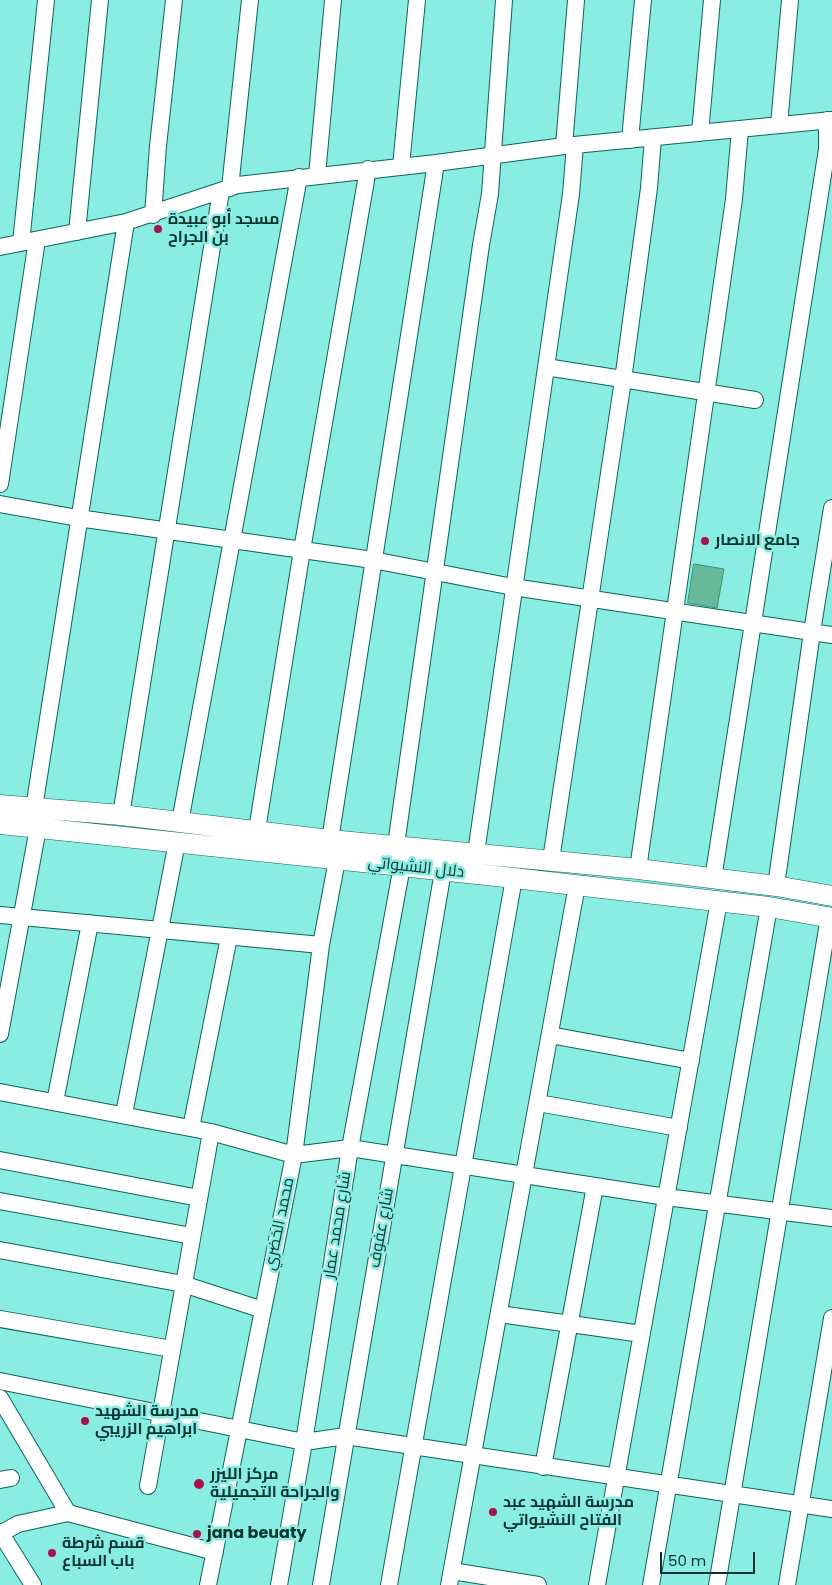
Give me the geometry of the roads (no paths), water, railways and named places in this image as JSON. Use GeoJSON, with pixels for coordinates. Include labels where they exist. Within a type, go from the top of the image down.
{"type":"FeatureCollection","features":[{"type":"Feature","properties":{"kind":"main road","name":"دلال النشيواتي"},"geometry":{"type":"LineString","coordinates":[[0,805],[121,815],[257,830],[335,847],[402,866],[770,907],[831,917]]}},
{"type":"Feature","properties":{"kind":"main road","name":"دلال النشيواتي"},"geometry":{"type":"LineString","coordinates":[[0,824],[177,842],[335,847],[396,845],[638,869],[776,886],[832,896]]}},
{"type":"Feature","properties":{"kind":"street"},"geometry":{"type":"LineString","coordinates":[[0,484],[29,242],[46,0]]}},
{"type":"Feature","properties":{"kind":"street"},"geometry":{"type":"LineString","coordinates":[[77,232],[100,0]]}},
{"type":"Feature","properties":{"kind":"street"},"geometry":{"type":"LineString","coordinates":[[153,215],[158,146],[174,0]]}},
{"type":"Feature","properties":{"kind":"street"},"geometry":{"type":"LineString","coordinates":[[121,815],[166,529],[225,190],[250,0]]}},
{"type":"Feature","properties":{"kind":"street"},"geometry":{"type":"LineString","coordinates":[[318,175],[333,0]]}},
{"type":"Feature","properties":{"kind":"street"},"geometry":{"type":"LineString","coordinates":[[401,166],[417,0]]}},
{"type":"Feature","properties":{"kind":"street"},"geometry":{"type":"LineString","coordinates":[[396,845],[490,194],[504,0]]}},
{"type":"Feature","properties":{"kind":"street"},"geometry":{"type":"LineString","coordinates":[[476,853],[571,194],[570,146],[576,0]]}},
{"type":"Feature","properties":{"kind":"street"},"geometry":{"type":"LineString","coordinates":[[630,140],[643,0]]}},
{"type":"Feature","properties":{"kind":"street"},"geometry":{"type":"LineString","coordinates":[[700,133],[712,0]]}},
{"type":"Feature","properties":{"kind":"street"},"geometry":{"type":"LineString","coordinates":[[779,125],[790,0]]}},
{"type":"Feature","properties":{"kind":"street"},"geometry":{"type":"LineString","coordinates":[[0,248],[153,215],[238,185],[570,146],[830,120],[713,879]]}},
{"type":"Feature","properties":{"kind":"street"},"geometry":{"type":"LineString","coordinates":[[638,869],[734,199],[740,129]]}},
{"type":"Feature","properties":{"kind":"street"},"geometry":{"type":"LineString","coordinates":[[551,860],[623,380],[649,188],[653,138]]}},
{"type":"Feature","properties":{"kind":"street","name":"محمد الخضري"},"geometry":{"type":"LineString","coordinates":[[208,1585],[294,1155],[373,560],[394,441],[436,163]]}},
{"type":"Feature","properties":{"kind":"street"},"geometry":{"type":"LineString","coordinates":[[257,830],[302,550],[368,169]]}},
{"type":"Feature","properties":{"kind":"street"},"geometry":{"type":"LineString","coordinates":[[180,822],[299,177]]}},
{"type":"Feature","properties":{"kind":"street"},"geometry":{"type":"LineString","coordinates":[[34,808],[78,518],[126,222]]}},
{"type":"Feature","properties":{"kind":"street"},"geometry":{"type":"LineString","coordinates":[[546,368],[755,400]]}},
{"type":"Feature","properties":{"kind":"street"},"geometry":{"type":"LineString","coordinates":[[0,504],[78,518],[166,529],[373,560],[513,587],[832,635]]}},
{"type":"Feature","properties":{"kind":"street"},"geometry":{"type":"LineString","coordinates":[[776,886],[812,632],[832,508]]}},
{"type":"Feature","properties":{"kind":"street"},"geometry":{"type":"LineString","coordinates":[[0,1034],[4,994],[22,917],[38,828]]}},
{"type":"Feature","properties":{"kind":"street"},"geometry":{"type":"LineString","coordinates":[[124,1114],[177,842]]}},
{"type":"Feature","properties":{"kind":"street","name":"شارع محمد عمار"},"geometry":{"type":"LineString","coordinates":[[279,1585],[304,1442],[350,1148],[402,866]]}},
{"type":"Feature","properties":{"kind":"street","name":"شارع عفوف"},"geometry":{"type":"LineString","coordinates":[[321,1585],[443,871]]}},
{"type":"Feature","properties":{"kind":"street"},"geometry":{"type":"LineString","coordinates":[[389,1585],[514,878]]}},
{"type":"Feature","properties":{"kind":"street"},"geometry":{"type":"LineString","coordinates":[[528,1584],[451,1578],[578,885]]}},
{"type":"Feature","properties":{"kind":"street"},"geometry":{"type":"LineString","coordinates":[[597,1585],[719,901]]}},
{"type":"Feature","properties":{"kind":"street"},"geometry":{"type":"LineString","coordinates":[[651,1585],[770,907]]}},
{"type":"Feature","properties":{"kind":"street"},"geometry":{"type":"LineString","coordinates":[[0,915],[321,946]]}},
{"type":"Feature","properties":{"kind":"street"},"geometry":{"type":"LineString","coordinates":[[716,1585],[831,917]]}},
{"type":"Feature","properties":{"kind":"street"},"geometry":{"type":"LineString","coordinates":[[55,1102],[90,923]]}},
{"type":"Feature","properties":{"kind":"street"},"geometry":{"type":"LineString","coordinates":[[191,1128],[229,936]]}},
{"type":"Feature","properties":{"kind":"street"},"geometry":{"type":"LineString","coordinates":[[550,1036],[691,1061]]}},
{"type":"Feature","properties":{"kind":"street"},"geometry":{"type":"LineString","coordinates":[[0,1092],[211,1132],[294,1155],[350,1148],[666,1197],[832,1218]]}},
{"type":"Feature","properties":{"kind":"street"},"geometry":{"type":"LineString","coordinates":[[538,1103],[678,1128]]}},
{"type":"Feature","properties":{"kind":"street"},"geometry":{"type":"LineString","coordinates":[[148,1486],[211,1132]]}},
{"type":"Feature","properties":{"kind":"street"},"geometry":{"type":"LineString","coordinates":[[0,1160],[199,1198]]}},
{"type":"Feature","properties":{"kind":"street"},"geometry":{"type":"LineString","coordinates":[[543,1466],[595,1186]]}},
{"type":"Feature","properties":{"kind":"street"},"geometry":{"type":"LineString","coordinates":[[0,1201],[192,1236]]}},
{"type":"Feature","properties":{"kind":"street"},"geometry":{"type":"LineString","coordinates":[[0,1250],[184,1284],[263,1310]]}},
{"type":"Feature","properties":{"kind":"street"},"geometry":{"type":"LineString","coordinates":[[499,1314],[642,1334]]}},
{"type":"Feature","properties":{"kind":"street"},"geometry":{"type":"LineString","coordinates":[[0,1318],[172,1349]]}},
{"type":"Feature","properties":{"kind":"street"},"geometry":{"type":"LineString","coordinates":[[787,1585],[832,1318]]}},
{"type":"Feature","properties":{"kind":"street"},"geometry":{"type":"LineString","coordinates":[[0,1381],[304,1442],[346,1436],[832,1509]]}},
{"type":"Feature","properties":{"kind":"street"},"geometry":{"type":"LineString","coordinates":[[0,1398],[68,1513]]}},
{"type":"Feature","properties":{"kind":"street"},"geometry":{"type":"LineString","coordinates":[[34,1585],[0,1534],[18,1524],[68,1513],[215,1552]]}},
{"type":"Feature","properties":{"kind":"place","name":"مسجد أبو عبيدة بن الجراح"},"geometry":{"type":"Point","coordinates":[158,229]}},
{"type":"Feature","properties":{"kind":"place","name":"جامع الانصار"},"geometry":{"type":"Point","coordinates":[705,541]}},
{"type":"Feature","properties":{"kind":"place","name":"مدرسة الشهيد ابراهيم الزريبي"},"geometry":{"type":"Point","coordinates":[85,1421]}},
{"type":"Feature","properties":{"kind":"place","name":"مركز الليزر والجراحة التجميلية"},"geometry":{"type":"Point","coordinates":[199,1484]}},
{"type":"Feature","properties":{"kind":"place","name":"مدرسة الشهيد عبد الفتاح النشيواتي"},"geometry":{"type":"Point","coordinates":[493,1512]}},
{"type":"Feature","properties":{"kind":"place","name":"jana beuaty"},"geometry":{"type":"Point","coordinates":[197,1534]}},
{"type":"Feature","properties":{"kind":"place","name":"قسم شرطة باب السباع"},"geometry":{"type":"Point","coordinates":[52,1553]}}]}
